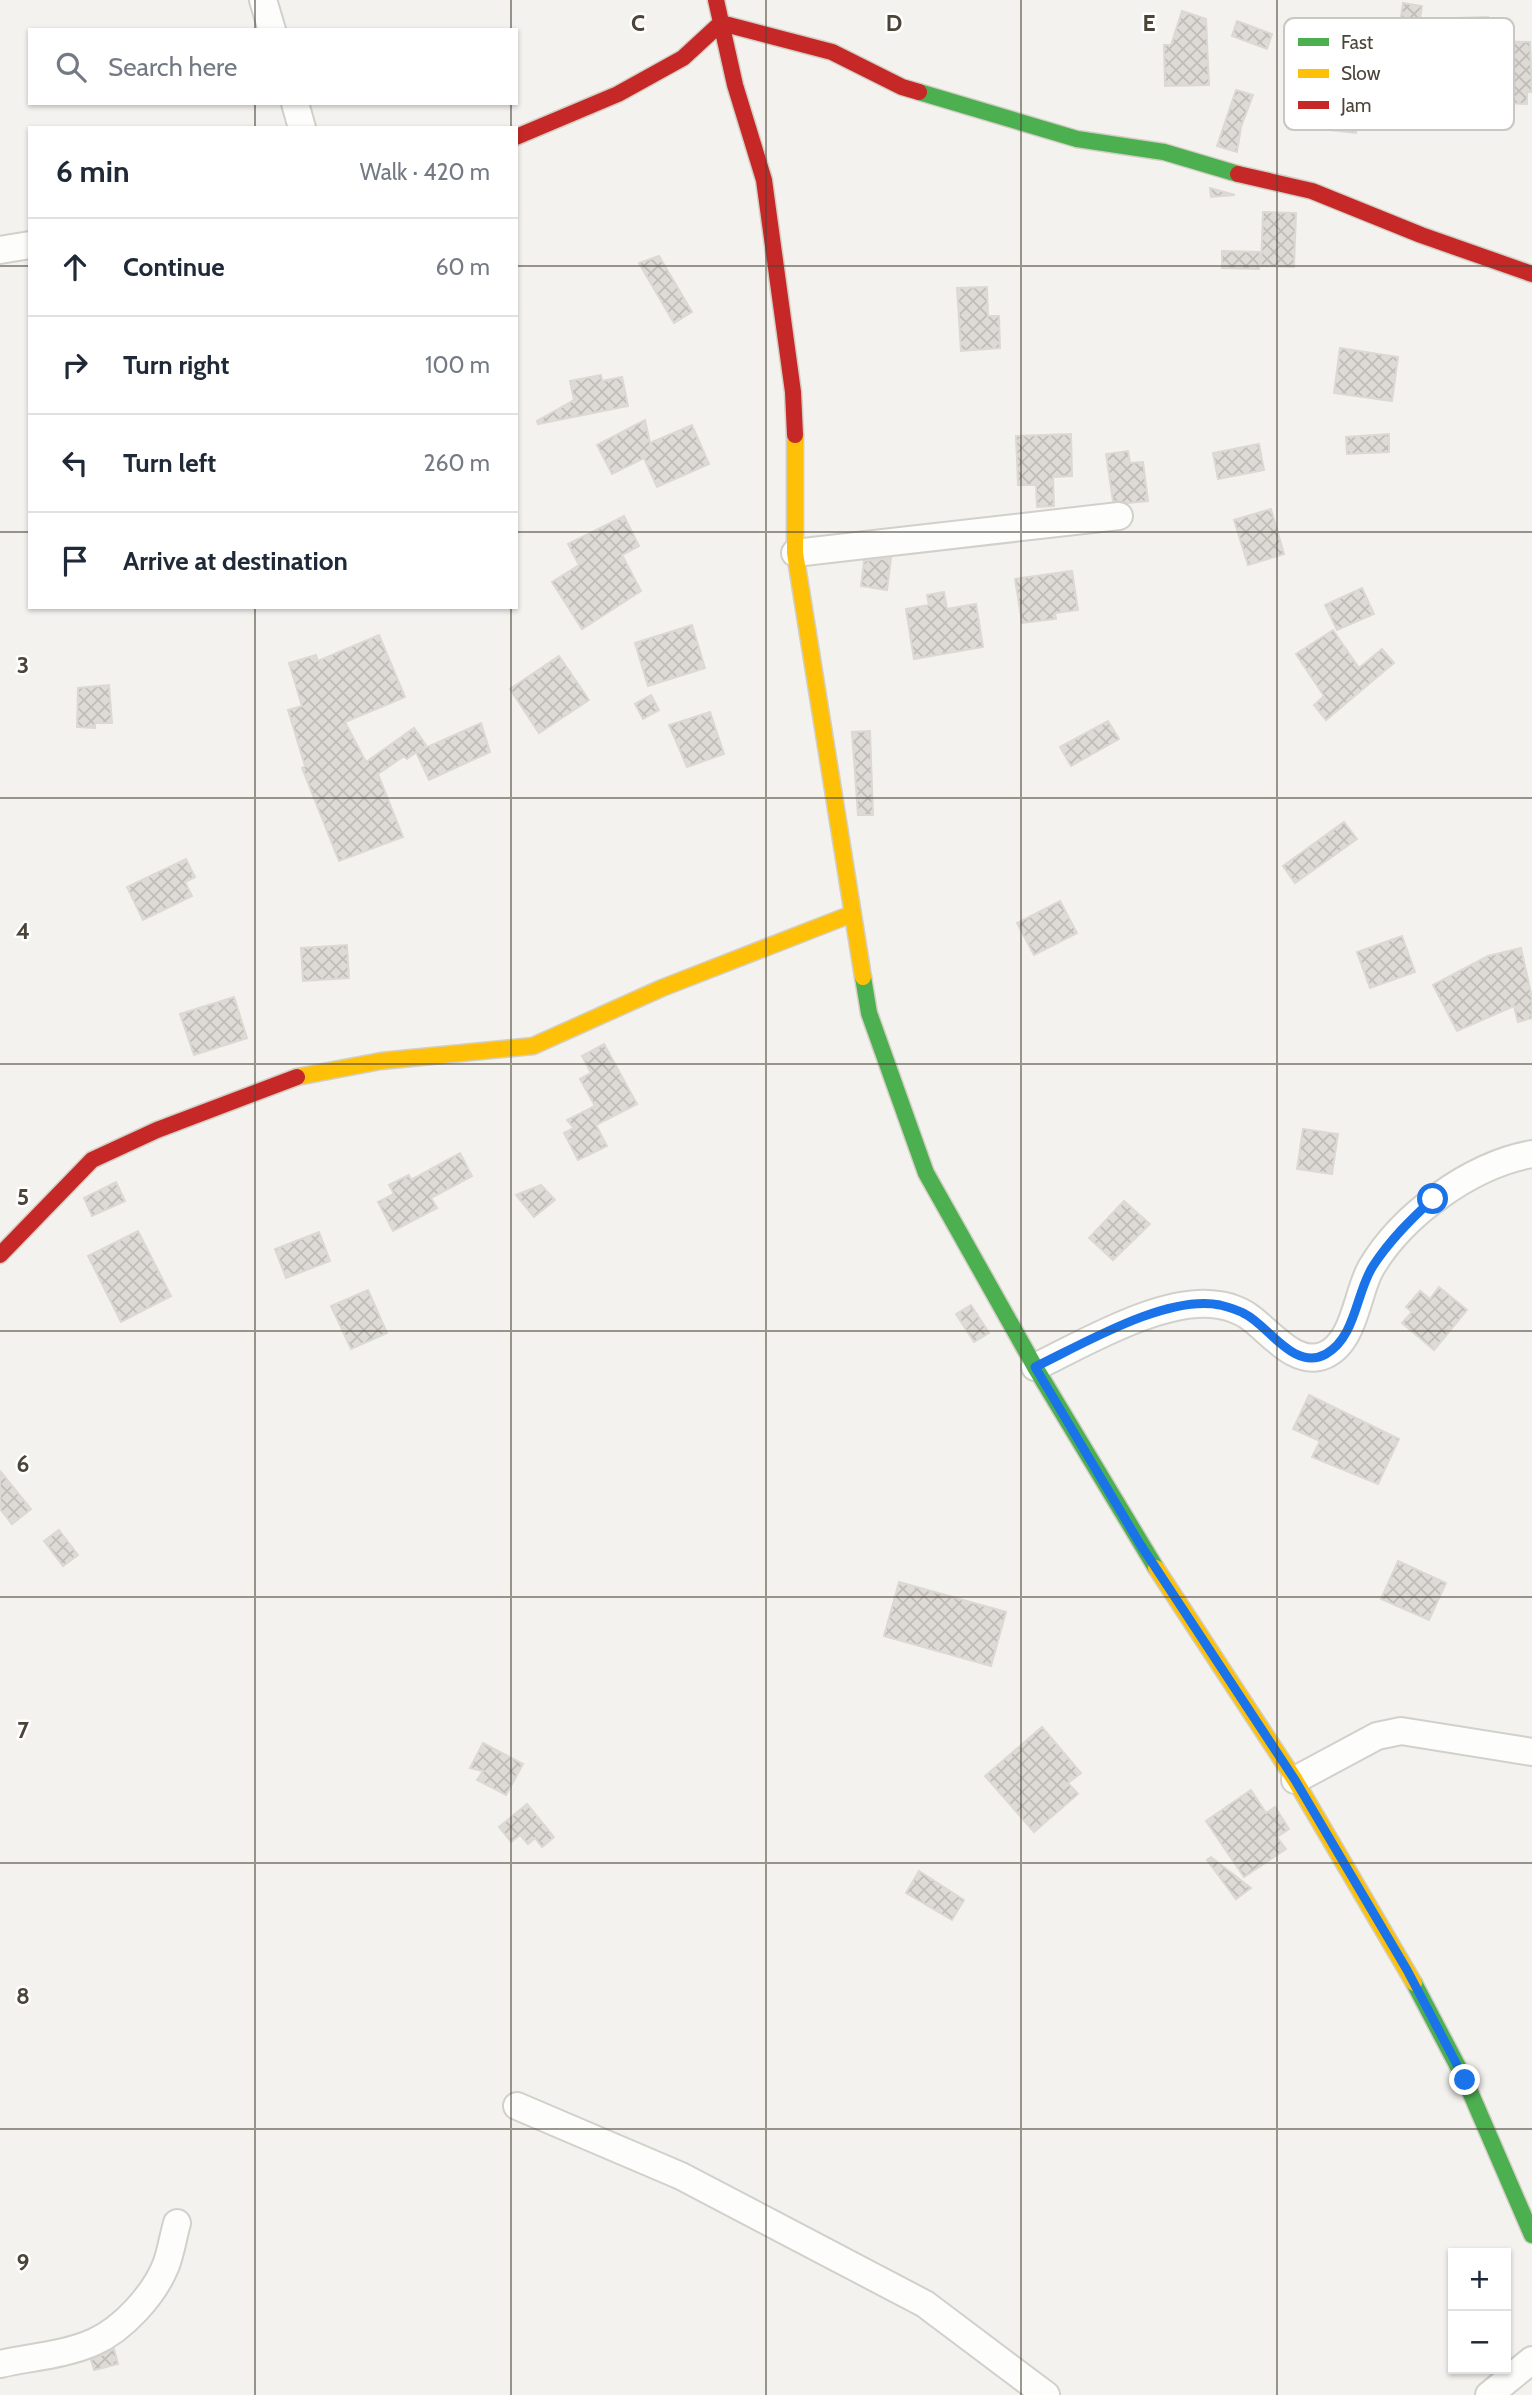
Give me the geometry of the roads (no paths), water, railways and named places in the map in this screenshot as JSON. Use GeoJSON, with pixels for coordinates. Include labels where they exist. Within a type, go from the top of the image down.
{"type":"FeatureCollection","features":[{"type":"Feature","properties":{"kind":"street"},"geometry":{"type":"LineString","coordinates":[[263,0],[271,28]]}},
{"type":"Feature","properties":{"kind":"street"},"geometry":{"type":"LineString","coordinates":[[716,0],[735,85],[764,180],[793,392],[795,552],[869,1013],[926,1173],[1035,1367],[1140,1544],[1295,1780],[1407,1970],[1465,2080],[1532,2235]]}},
{"type":"Feature","properties":{"kind":"street"},"geometry":{"type":"LineString","coordinates":[[518,136],[618,94],[672,64],[721,23]]}},
{"type":"Feature","properties":{"kind":"street"},"geometry":{"type":"LineString","coordinates":[[721,23],[832,52],[902,87],[1042,125],[1077,139],[1164,152],[1241,175],[1312,191],[1421,235],[1532,274]]}},
{"type":"Feature","properties":{"kind":"street"},"geometry":{"type":"LineString","coordinates":[[296,105],[301,126]]}},
{"type":"Feature","properties":{"kind":"street"},"geometry":{"type":"LineString","coordinates":[[0,250],[28,245]]}},
{"type":"Feature","properties":{"kind":"street"},"geometry":{"type":"LineString","coordinates":[[795,552],[1119,516]]}},
{"type":"Feature","properties":{"kind":"street"},"geometry":{"type":"LineString","coordinates":[[0,1255],[92,1160],[157,1129],[301,1076],[381,1061],[533,1046],[662,988],[852,914]]}},
{"type":"Feature","properties":{"kind":"street"},"geometry":{"type":"LineString","coordinates":[[1035,1367],[1145,1317],[1193,1304],[1219,1305],[1247,1314],[1286,1348],[1305,1356],[1325,1355],[1341,1341],[1370,1269],[1392,1237],[1433,1199],[1475,1175],[1532,1154]]}},
{"type":"Feature","properties":{"kind":"street"},"geometry":{"type":"LineString","coordinates":[[1295,1780],[1377,1735],[1401,1731],[1532,1752]]}},
{"type":"Feature","properties":{"kind":"street"},"geometry":{"type":"LineString","coordinates":[[517,2106],[681,2176],[925,2304],[1046,2395]]}},
{"type":"Feature","properties":{"kind":"street"},"geometry":{"type":"LineString","coordinates":[[0,2364],[61,2353],[94,2342],[117,2328],[144,2299],[166,2266],[177,2223]]}},
{"type":"Feature","properties":{"kind":"street"},"geometry":{"type":"LineString","coordinates":[[1489,2395],[1532,2360]]}}]}
